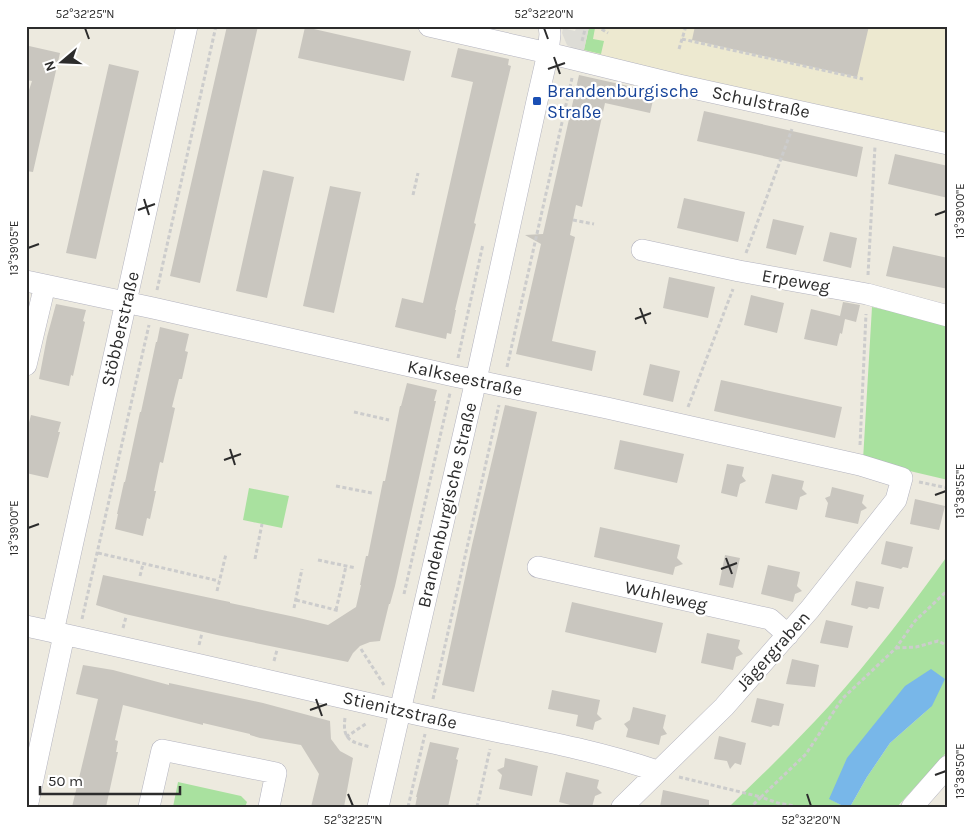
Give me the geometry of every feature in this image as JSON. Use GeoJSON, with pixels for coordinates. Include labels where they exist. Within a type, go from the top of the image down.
{"type":"FeatureCollection","features":[{"type":"Feature","properties":{"kind":"street","name":"Stöbberstraße"},"geometry":{"type":"LineString","coordinates":[[28,807],[59,633],[126,302],[187,26]]}},
{"type":"Feature","properties":{"kind":"street","name":"Schulstraße"},"geometry":{"type":"LineString","coordinates":[[429,26],[679,85],[948,144]]}},
{"type":"Feature","properties":{"kind":"street","name":"Brandenburgische Straße"},"geometry":{"type":"LineString","coordinates":[[378,807],[382,706],[476,380],[548,53],[549,26]]}},
{"type":"Feature","properties":{"kind":"street","name":"Erpeweg"},"geometry":{"type":"LineString","coordinates":[[642,250],[740,271],[867,294],[948,316]]}},
{"type":"Feature","properties":{"kind":"street","name":"Kalkseestraße"},"geometry":{"type":"LineString","coordinates":[[36,283],[860,465],[902,478]]}},
{"type":"Feature","properties":{"kind":"street"},"geometry":{"type":"LineString","coordinates":[[26,365],[36,283]]}},
{"type":"Feature","properties":{"kind":"street","name":"Jägergraben"},"geometry":{"type":"LineString","coordinates":[[622,807],[724,707],[788,635],[896,500],[902,478]]}},
{"type":"Feature","properties":{"kind":"street","name":"Wuhleweg"},"geometry":{"type":"LineString","coordinates":[[538,567],[770,619],[788,635]]}},
{"type":"Feature","properties":{"kind":"street","name":"Stienitzstraße"},"geometry":{"type":"LineString","coordinates":[[26,626],[494,731],[637,764],[657,771]]}},
{"type":"Feature","properties":{"kind":"street"},"geometry":{"type":"LineString","coordinates":[[149,807],[162,750],[276,773],[269,807]]}},
{"type":"Feature","properties":{"kind":"street"},"geometry":{"type":"LineString","coordinates":[[912,807],[948,766]]}},
{"type":"Feature","properties":{"kind":"path"},"geometry":{"type":"LineString","coordinates":[[82,622],[216,26]]}},
{"type":"Feature","properties":{"kind":"path"},"geometry":{"type":"LineString","coordinates":[[596,26],[608,33]]}},
{"type":"Feature","properties":{"kind":"path"},"geometry":{"type":"LineString","coordinates":[[679,49],[686,26]]}},
{"type":"Feature","properties":{"kind":"path"},"geometry":{"type":"LineString","coordinates":[[682,39],[863,79]]}},
{"type":"Feature","properties":{"kind":"path"},"geometry":{"type":"LineString","coordinates":[[408,807],[576,60]]}},
{"type":"Feature","properties":{"kind":"path"},"geometry":{"type":"LineString","coordinates":[[413,194],[418,173]]}},
{"type":"Feature","properties":{"kind":"path"},"geometry":{"type":"LineString","coordinates":[[542,213],[548,215]]}},
{"type":"Feature","properties":{"kind":"path"},"geometry":{"type":"LineString","coordinates":[[573,220],[594,224]]}},
{"type":"Feature","properties":{"kind":"path"},"geometry":{"type":"LineString","coordinates":[[404,598],[484,241]]}},
{"type":"Feature","properties":{"kind":"path"},"geometry":{"type":"LineString","coordinates":[[354,412],[389,420]]}},
{"type":"Feature","properties":{"kind":"path"},"geometry":{"type":"LineString","coordinates":[[902,478],[948,488]]}},
{"type":"Feature","properties":{"kind":"path"},"geometry":{"type":"LineString","coordinates":[[336,486],[372,494]]}},
{"type":"Feature","properties":{"kind":"path"},"geometry":{"type":"LineString","coordinates":[[254,559],[262,524]]}},
{"type":"Feature","properties":{"kind":"path"},"geometry":{"type":"LineString","coordinates":[[97,553],[219,581]]}},
{"type":"Feature","properties":{"kind":"path"},"geometry":{"type":"LineString","coordinates":[[216,591],[226,554]]}},
{"type":"Feature","properties":{"kind":"path"},"geometry":{"type":"LineString","coordinates":[[318,560],[356,568]]}},
{"type":"Feature","properties":{"kind":"path"},"geometry":{"type":"LineString","coordinates":[[140,576],[143,564]]}},
{"type":"Feature","properties":{"kind":"path"},"geometry":{"type":"LineString","coordinates":[[296,600],[338,610],[346,566]]}},
{"type":"Feature","properties":{"kind":"path"},"geometry":{"type":"LineString","coordinates":[[294,608],[302,569]]}},
{"type":"Feature","properties":{"kind":"path"},"geometry":{"type":"LineString","coordinates":[[752,807],[806,754],[842,699],[896,648],[915,621],[948,590]]}},
{"type":"Feature","properties":{"kind":"path"},"geometry":{"type":"LineString","coordinates":[[122,631],[126,617]]}},
{"type":"Feature","properties":{"kind":"path"},"geometry":{"type":"LineString","coordinates":[[199,648],[202,634]]}},
{"type":"Feature","properties":{"kind":"path"},"geometry":{"type":"LineString","coordinates":[[896,648],[916,647],[938,641],[948,646]]}},
{"type":"Feature","properties":{"kind":"path"},"geometry":{"type":"LineString","coordinates":[[361,648],[382,706]]}},
{"type":"Feature","properties":{"kind":"path"},"geometry":{"type":"LineString","coordinates":[[273,664],[277,650]]}},
{"type":"Feature","properties":{"kind":"path"},"geometry":{"type":"LineString","coordinates":[[346,736],[382,706],[386,676]]}},
{"type":"Feature","properties":{"kind":"path"},"geometry":{"type":"LineString","coordinates":[[346,713],[344,727],[346,736],[351,741],[370,747]]}},
{"type":"Feature","properties":{"kind":"path"},"geometry":{"type":"LineString","coordinates":[[477,807],[494,731]]}},
{"type":"Feature","properties":{"kind":"path"},"geometry":{"type":"LineString","coordinates":[[368,756],[372,738]]}},
{"type":"Feature","properties":{"kind":"path"},"geometry":{"type":"LineString","coordinates":[[657,771],[798,807]]}},
{"type":"Feature","properties":{"kind":"shaded area"},"geometry":{"type":"Polygon","coordinates":[[[577,26],[595,26],[595,28],[589,27],[583,54],[567,45],[562,33],[563,28],[575,31],[577,26]]]}},
{"type":"Feature","properties":{"kind":"shaded area"},"geometry":{"type":"Polygon","coordinates":[[[579,26],[948,26],[948,136],[583,54],[588,30],[579,26]]]}},
{"type":"Feature","properties":{"kind":"green space"},"geometry":{"type":"Polygon","coordinates":[[[589,27],[595,28],[593,39],[604,41],[601,54],[584,50],[589,27]]]}},
{"type":"Feature","properties":{"kind":"green space"},"geometry":{"type":"Polygon","coordinates":[[[872,307],[948,324],[948,480],[863,460],[872,307]]]}},
{"type":"Feature","properties":{"kind":"green space"},"geometry":{"type":"Polygon","coordinates":[[[249,488],[289,496],[282,528],[243,520],[249,488]]]}},
{"type":"Feature","properties":{"kind":"green space"},"geometry":{"type":"Polygon","coordinates":[[[948,555],[948,751],[897,807],[850,807],[890,743],[932,706],[837,784],[830,799],[845,807],[729,807],[805,732],[845,688],[891,632],[948,555]]]}},
{"type":"Feature","properties":{"kind":"green space"},"geometry":{"type":"Polygon","coordinates":[[[178,782],[241,796],[247,802],[245,807],[173,807],[178,782]]]}},
{"type":"Feature","properties":{"kind":"water"},"geometry":{"type":"Polygon","coordinates":[[[931,669],[945,679],[932,706],[890,743],[850,807],[845,807],[829,799],[847,758],[905,686],[931,669]]]}},
{"type":"Feature","properties":{"kind":"building"},"geometry":{"type":"Polygon","coordinates":[[[227,26],[258,26],[200,283],[170,276],[227,26]]]}},
{"type":"Feature","properties":{"kind":"building"},"geometry":{"type":"Polygon","coordinates":[[[695,26],[869,26],[857,77],[692,40],[695,26]]]}},
{"type":"Feature","properties":{"kind":"building"},"geometry":{"type":"Polygon","coordinates":[[[305,27],[411,51],[404,81],[298,58],[305,27]]]}},
{"type":"Feature","properties":{"kind":"building"},"geometry":{"type":"Polygon","coordinates":[[[29,46],[60,53],[33,172],[26,171],[26,99],[32,81],[26,80],[26,61],[29,46]]]}},
{"type":"Feature","properties":{"kind":"building"},"geometry":{"type":"Polygon","coordinates":[[[458,48],[509,59],[508,65],[511,66],[474,223],[476,224],[451,334],[447,333],[446,339],[395,327],[402,298],[423,303],[473,82],[451,77],[458,48]]]}},
{"type":"Feature","properties":{"kind":"building"},"geometry":{"type":"Polygon","coordinates":[[[109,64],[139,71],[96,259],[66,253],[109,64]]]}},
{"type":"Feature","properties":{"kind":"building"},"geometry":{"type":"Polygon","coordinates":[[[579,75],[655,92],[650,113],[605,103],[582,207],[576,205],[570,235],[575,237],[552,341],[596,351],[592,371],[516,354],[541,244],[525,235],[543,234],[579,75]]]}},
{"type":"Feature","properties":{"kind":"building"},"geometry":{"type":"Polygon","coordinates":[[[704,111],[863,147],[857,177],[697,141],[704,111]]]}},
{"type":"Feature","properties":{"kind":"building"},"geometry":{"type":"Polygon","coordinates":[[[895,154],[948,166],[948,198],[888,184],[895,154]]]}},
{"type":"Feature","properties":{"kind":"building"},"geometry":{"type":"Polygon","coordinates":[[[263,170],[294,177],[267,298],[236,291],[263,170]]]}},
{"type":"Feature","properties":{"kind":"building"},"geometry":{"type":"Polygon","coordinates":[[[330,186],[361,192],[334,313],[303,306],[330,186]]]}},
{"type":"Feature","properties":{"kind":"building"},"geometry":{"type":"Polygon","coordinates":[[[684,198],[745,212],[738,242],[677,228],[684,198]]]}},
{"type":"Feature","properties":{"kind":"building"},"geometry":{"type":"Polygon","coordinates":[[[773,219],[804,226],[796,255],[766,248],[773,219]]]}},
{"type":"Feature","properties":{"kind":"building"},"geometry":{"type":"Polygon","coordinates":[[[830,232],[857,238],[851,268],[823,261],[830,232]]]}},
{"type":"Feature","properties":{"kind":"building"},"geometry":{"type":"Polygon","coordinates":[[[893,246],[948,258],[948,289],[886,276],[893,246]]]}},
{"type":"Feature","properties":{"kind":"building"},"geometry":{"type":"Polygon","coordinates":[[[669,277],[715,287],[708,318],[663,308],[669,277]]]}},
{"type":"Feature","properties":{"kind":"building"},"geometry":{"type":"Polygon","coordinates":[[[751,295],[784,303],[777,333],[744,325],[751,295]]]}},
{"type":"Feature","properties":{"kind":"building"},"geometry":{"type":"Polygon","coordinates":[[[843,302],[860,305],[856,322],[845,319],[837,346],[804,339],[811,309],[840,316],[843,302]]]}},
{"type":"Feature","properties":{"kind":"building"},"geometry":{"type":"Polygon","coordinates":[[[56,304],[86,310],[73,376],[71,375],[69,386],[39,379],[56,304]]]}},
{"type":"Feature","properties":{"kind":"building"},"geometry":{"type":"Polygon","coordinates":[[[160,327],[189,334],[185,351],[188,352],[182,379],[179,379],[172,407],[175,408],[163,463],[160,462],[150,519],[147,518],[143,536],[115,529],[160,327]]]}},
{"type":"Feature","properties":{"kind":"building"},"geometry":{"type":"Polygon","coordinates":[[[650,364],[680,371],[673,402],[643,395],[650,364]]]}},
{"type":"Feature","properties":{"kind":"building"},"geometry":{"type":"Polygon","coordinates":[[[721,380],[842,407],[835,438],[714,411],[721,380]]]}},
{"type":"Feature","properties":{"kind":"building"},"geometry":{"type":"Polygon","coordinates":[[[407,383],[437,390],[434,401],[436,401],[395,586],[380,641],[360,646],[348,662],[217,635],[125,614],[96,605],[103,575],[328,625],[356,607],[400,406],[407,383]]]}},
{"type":"Feature","properties":{"kind":"building"},"geometry":{"type":"Polygon","coordinates":[[[505,405],[537,412],[474,692],[442,685],[505,405]]]}},
{"type":"Feature","properties":{"kind":"building"},"geometry":{"type":"Polygon","coordinates":[[[31,415],[61,422],[48,478],[26,473],[26,434],[31,415]]]}},
{"type":"Feature","properties":{"kind":"building"},"geometry":{"type":"Polygon","coordinates":[[[620,440],[684,454],[677,483],[614,469],[620,440]]]}},
{"type":"Feature","properties":{"kind":"building"},"geometry":{"type":"Polygon","coordinates":[[[727,464],[744,467],[742,476],[746,481],[740,484],[737,497],[721,493],[727,464]]]}},
{"type":"Feature","properties":{"kind":"building"},"geometry":{"type":"Polygon","coordinates":[[[772,474],[804,481],[802,489],[807,494],[800,497],[797,510],[765,503],[772,474]]]}},
{"type":"Feature","properties":{"kind":"building"},"geometry":{"type":"Polygon","coordinates":[[[832,487],[864,495],[862,503],[867,508],[861,511],[858,524],[825,517],[828,503],[825,498],[830,496],[832,487]]]}},
{"type":"Feature","properties":{"kind":"building"},"geometry":{"type":"Polygon","coordinates":[[[915,499],[945,506],[939,530],[910,524],[915,499]]]}},
{"type":"Feature","properties":{"kind":"building"},"geometry":{"type":"Polygon","coordinates":[[[600,527],[680,545],[677,558],[683,564],[675,567],[673,575],[594,557],[600,527]]]}},
{"type":"Feature","properties":{"kind":"building"},"geometry":{"type":"Polygon","coordinates":[[[886,541],[913,547],[908,568],[903,567],[901,569],[881,564],[886,541]]]}},
{"type":"Feature","properties":{"kind":"building"},"geometry":{"type":"Polygon","coordinates":[[[725,555],[740,558],[733,588],[719,585],[725,555]]]}},
{"type":"Feature","properties":{"kind":"building"},"geometry":{"type":"Polygon","coordinates":[[[768,565],[800,572],[797,586],[802,591],[795,594],[793,602],[761,594],[768,565]]]}},
{"type":"Feature","properties":{"kind":"building"},"geometry":{"type":"Polygon","coordinates":[[[856,581],[884,587],[879,609],[869,607],[867,609],[851,605],[856,581]]]}},
{"type":"Feature","properties":{"kind":"building"},"geometry":{"type":"Polygon","coordinates":[[[572,602],[663,623],[656,653],[565,632],[572,602]]]}},
{"type":"Feature","properties":{"kind":"building"},"geometry":{"type":"Polygon","coordinates":[[[826,620],[853,626],[848,648],[820,643],[826,620]]]}},
{"type":"Feature","properties":{"kind":"building"},"geometry":{"type":"Polygon","coordinates":[[[707,633],[740,640],[738,648],[743,654],[736,657],[733,670],[701,663],[707,633]]]}},
{"type":"Feature","properties":{"kind":"building"},"geometry":{"type":"Polygon","coordinates":[[[792,659],[819,665],[815,687],[786,684],[792,659]]]}},
{"type":"Feature","properties":{"kind":"building"},"geometry":{"type":"Polygon","coordinates":[[[83,665],[113,670],[169,685],[169,683],[263,703],[330,721],[331,739],[340,751],[353,758],[344,807],[311,807],[319,774],[301,745],[260,738],[250,734],[203,723],[203,725],[123,705],[115,740],[118,741],[116,752],[118,752],[106,807],[72,807],[98,699],[76,694],[83,665]]]}},
{"type":"Feature","properties":{"kind":"building"},"geometry":{"type":"Polygon","coordinates":[[[552,690],[600,700],[597,714],[602,719],[595,722],[593,730],[576,726],[578,715],[548,709],[552,690]]]}},
{"type":"Feature","properties":{"kind":"building"},"geometry":{"type":"Polygon","coordinates":[[[757,698],[784,704],[779,726],[773,725],[771,727],[751,722],[757,698]]]}},
{"type":"Feature","properties":{"kind":"building"},"geometry":{"type":"Polygon","coordinates":[[[633,707],[666,715],[663,728],[667,734],[661,736],[659,745],[626,737],[628,729],[624,724],[630,720],[633,707]]]}},
{"type":"Feature","properties":{"kind":"building"},"geometry":{"type":"Polygon","coordinates":[[[719,736],[746,743],[741,765],[735,763],[730,769],[727,761],[714,759],[719,736]]]}},
{"type":"Feature","properties":{"kind":"building"},"geometry":{"type":"Polygon","coordinates":[[[430,742],[459,748],[448,807],[415,807],[430,742]]]}},
{"type":"Feature","properties":{"kind":"building"},"geometry":{"type":"Polygon","coordinates":[[[505,758],[538,766],[532,796],[499,789],[502,775],[497,770],[504,767],[505,758]]]}},
{"type":"Feature","properties":{"kind":"building"},"geometry":{"type":"Polygon","coordinates":[[[566,772],[599,780],[597,788],[602,793],[595,796],[592,807],[578,807],[559,802],[566,772]]]}},
{"type":"Feature","properties":{"kind":"building"},"geometry":{"type":"Polygon","coordinates":[[[663,790],[709,800],[709,807],[660,807],[663,790]]]}},
{"type":"Feature","properties":{"kind":"place","name":"Brandenburgische Straße"},"geometry":{"type":"Point","coordinates":[537,101]}}]}
